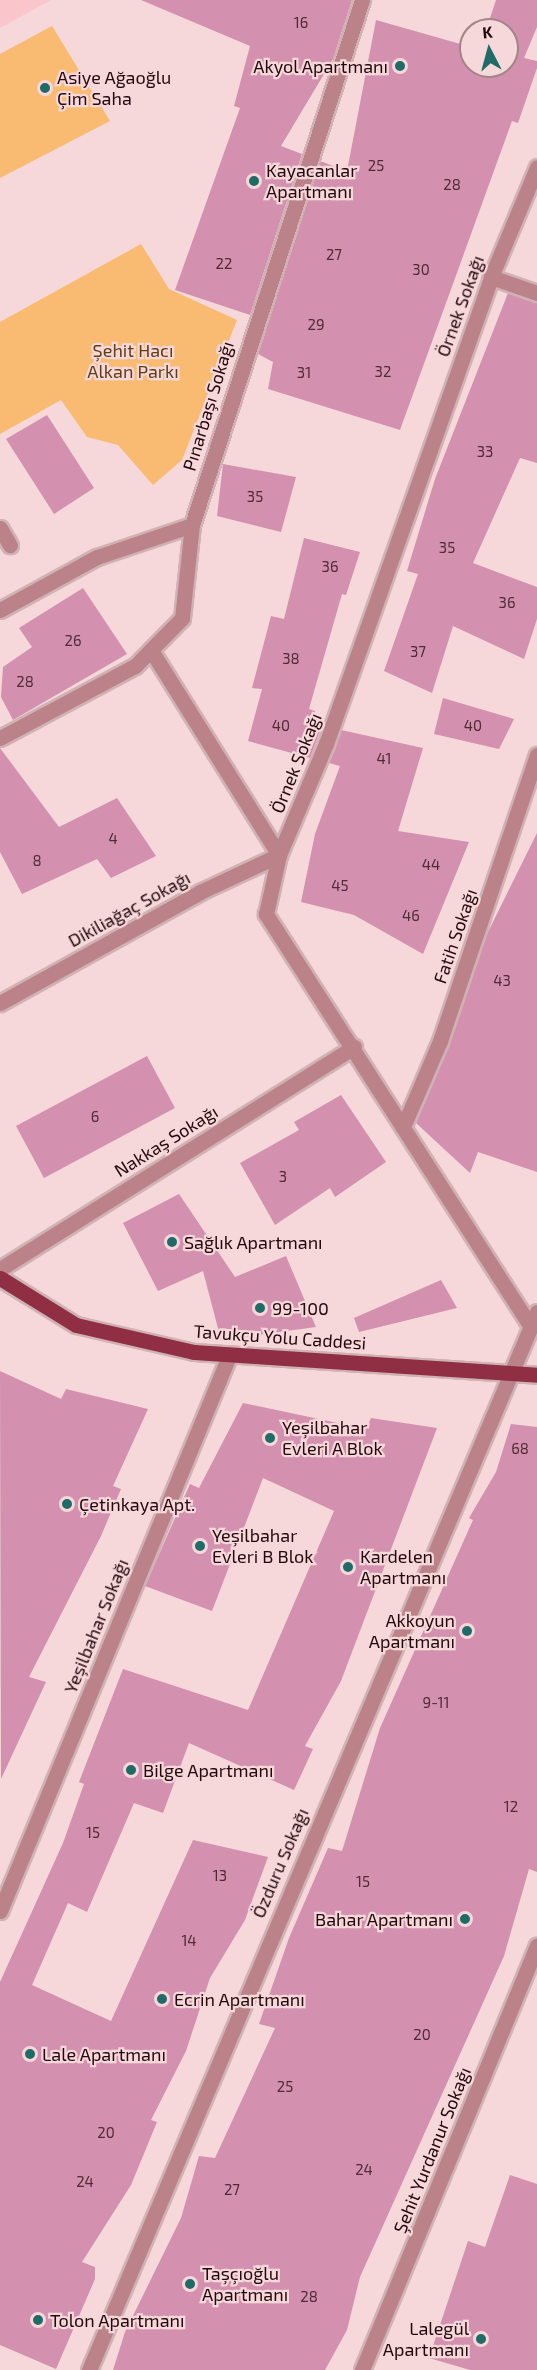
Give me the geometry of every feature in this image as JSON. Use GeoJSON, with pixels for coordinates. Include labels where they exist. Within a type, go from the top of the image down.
{"type":"FeatureCollection","features":[{"type":"Feature","properties":{"kind":"main road","name":"Tavukçu Yolu Caddesi"},"geometry":{"type":"LineString","coordinates":[[0,1278],[97,1332],[229,1356],[507,1371],[537,1375]]}},
{"type":"Feature","properties":{"kind":"street","name":"Pınarbaşı Sokağı"},"geometry":{"type":"LineString","coordinates":[[0,738],[135,666],[182,618],[192,525],[362,0]]}},
{"type":"Feature","properties":{"kind":"street","name":"Örnek Sokağı"},"geometry":{"type":"LineString","coordinates":[[531,1328],[354,1047],[266,914],[279,855],[326,744],[491,277],[537,167]]}},
{"type":"Feature","properties":{"kind":"street"},"geometry":{"type":"LineString","coordinates":[[491,277],[537,293]]}},
{"type":"Feature","properties":{"kind":"street"},"geometry":{"type":"LineString","coordinates":[[0,610],[97,557],[192,525]]}},
{"type":"Feature","properties":{"kind":"street"},"geometry":{"type":"LineString","coordinates":[[0,528],[10,545]]}},
{"type":"Feature","properties":{"kind":"street"},"geometry":{"type":"LineString","coordinates":[[151,650],[279,855]]}},
{"type":"Feature","properties":{"kind":"street","name":"Fatih Sokağı"},"geometry":{"type":"LineString","coordinates":[[403,1127],[440,1041],[537,755]]}},
{"type":"Feature","properties":{"kind":"street","name":"Dikiliağaç Sokağı"},"geometry":{"type":"LineString","coordinates":[[0,1003],[200,892],[279,855]]}},
{"type":"Feature","properties":{"kind":"street","name":"Nakkaş Sokağı"},"geometry":{"type":"LineString","coordinates":[[0,1269],[354,1047]]}},
{"type":"Feature","properties":{"kind":"street","name":"Özduru Sokağı"},"geometry":{"type":"LineString","coordinates":[[89,2370],[507,1371],[531,1328],[537,1312]]}},
{"type":"Feature","properties":{"kind":"street","name":"Yeşilbahar Sokağı"},"geometry":{"type":"LineString","coordinates":[[0,1911],[229,1356]]}},
{"type":"Feature","properties":{"kind":"street","name":"Şehit Yurdanur Sokağı"},"geometry":{"type":"LineString","coordinates":[[362,2370],[537,1946]]}},
{"type":"Feature","properties":{"kind":"shaded area"},"geometry":{"type":"Polygon","coordinates":[[[0,0],[51,0],[0,28],[0,0]]]}},
{"type":"Feature","properties":{"kind":"green space","name":"Asiye Ağaoğlu Çim Saha"},"geometry":{"type":"Polygon","coordinates":[[[52,26],[110,121],[0,178],[0,54],[52,26]]]}},
{"type":"Feature","properties":{"kind":"green space","name":"Şehit Hacı Alkan Parkı"},"geometry":{"type":"Polygon","coordinates":[[[141,244],[169,289],[237,320],[182,460],[153,485],[118,445],[87,437],[61,400],[0,434],[0,322],[141,244]]]}},
{"type":"Feature","properties":{"kind":"building"},"geometry":{"type":"Polygon","coordinates":[[[141,0],[352,0],[333,59],[281,146],[302,154],[250,315],[175,290],[240,108],[234,106],[250,46],[141,0]]]}},
{"type":"Feature","properties":{"kind":"building"},"geometry":{"type":"Polygon","coordinates":[[[496,0],[537,0],[537,27],[524,58],[537,61],[537,68],[518,123],[512,121],[400,430],[268,389],[273,362],[258,354],[320,161],[347,171],[376,20],[459,44],[459,78],[519,78],[519,18],[490,18],[496,0]]]}},
{"type":"Feature","properties":{"kind":"building"},"geometry":{"type":"Polygon","coordinates":[[[508,293],[537,303],[537,463],[520,458],[473,563],[537,587],[537,619],[524,659],[453,626],[432,693],[384,671],[418,574],[407,571],[435,479],[508,293]]]}},
{"type":"Feature","properties":{"kind":"building"},"geometry":{"type":"Polygon","coordinates":[[[47,415],[94,488],[54,514],[6,439],[47,415]]]}},
{"type":"Feature","properties":{"kind":"building"},"geometry":{"type":"Polygon","coordinates":[[[223,464],[296,477],[281,532],[217,516],[223,464]]]}},
{"type":"Feature","properties":{"kind":"building"},"geometry":{"type":"Polygon","coordinates":[[[304,538],[360,552],[346,595],[342,594],[309,709],[315,711],[312,723],[322,726],[310,758],[248,741],[262,689],[252,688],[271,616],[284,619],[304,538]]]}},
{"type":"Feature","properties":{"kind":"building"},"geometry":{"type":"Polygon","coordinates":[[[83,588],[127,654],[13,720],[1,697],[3,667],[32,647],[19,628],[83,588]]]}},
{"type":"Feature","properties":{"kind":"building"},"geometry":{"type":"Polygon","coordinates":[[[443,698],[514,719],[499,749],[434,734],[443,698]]]}},
{"type":"Feature","properties":{"kind":"building"},"geometry":{"type":"Polygon","coordinates":[[[341,730],[423,748],[398,831],[469,842],[423,954],[354,915],[301,902],[315,834],[340,766],[329,763],[341,730]]]}},
{"type":"Feature","properties":{"kind":"building"},"geometry":{"type":"Polygon","coordinates":[[[0,748],[59,827],[117,798],[156,856],[111,878],[97,859],[22,894],[0,852],[0,748]]]}},
{"type":"Feature","properties":{"kind":"building"},"geometry":{"type":"Polygon","coordinates":[[[537,833],[537,1172],[478,1152],[470,1173],[416,1123],[486,936],[537,833]]]}},
{"type":"Feature","properties":{"kind":"building"},"geometry":{"type":"Polygon","coordinates":[[[147,1056],[175,1108],[44,1178],[16,1126],[147,1056]]]}},
{"type":"Feature","properties":{"kind":"building"},"geometry":{"type":"Polygon","coordinates":[[[341,1095],[386,1162],[335,1197],[330,1188],[275,1225],[240,1163],[299,1130],[294,1122],[341,1095]]]}},
{"type":"Feature","properties":{"kind":"building"},"geometry":{"type":"Polygon","coordinates":[[[179,1194],[235,1277],[286,1256],[316,1327],[221,1340],[203,1271],[158,1291],[123,1223],[179,1194]]]}},
{"type":"Feature","properties":{"kind":"building"},"geometry":{"type":"Polygon","coordinates":[[[441,1280],[457,1308],[359,1332],[354,1318],[441,1280]]]}},
{"type":"Feature","properties":{"kind":"building"},"geometry":{"type":"Polygon","coordinates":[[[0,1371],[61,1399],[66,1389],[148,1409],[113,1486],[121,1489],[101,1536],[29,1677],[46,1682],[1,1779],[0,1371]]]}},
{"type":"Feature","properties":{"kind":"building"},"geometry":{"type":"Polygon","coordinates":[[[243,1403],[366,1429],[371,1418],[437,1428],[341,1681],[305,1746],[313,1749],[294,1790],[189,1743],[163,1813],[134,1803],[87,1912],[68,1903],[32,1985],[111,2021],[193,1840],[268,1857],[245,1920],[210,1978],[186,2051],[151,2120],[157,2122],[131,2185],[82,2262],[95,2267],[95,2279],[56,2369],[0,2345],[0,1982],[63,1843],[84,1784],[79,1782],[123,1669],[248,1710],[334,1511],[263,1478],[212,1611],[145,1586],[190,1484],[199,1488],[243,1403]]]}},
{"type":"Feature","properties":{"kind":"building"},"geometry":{"type":"Polygon","coordinates":[[[511,1424],[537,1427],[537,1872],[529,1869],[504,1956],[360,2277],[347,2330],[325,2370],[113,2370],[125,2332],[181,2218],[199,2156],[215,2158],[275,2028],[259,2024],[289,1938],[328,1848],[342,1851],[380,1728],[473,1520],[469,1518],[496,1472],[511,1424]]]}},
{"type":"Feature","properties":{"kind":"building"},"geometry":{"type":"Polygon","coordinates":[[[510,2175],[537,2184],[537,2370],[470,2370],[429,2358],[468,2241],[485,2247],[510,2175]]]}},
{"type":"Feature","properties":{"kind":"place","name":"Akyol Apartmanı"},"geometry":{"type":"Point","coordinates":[400,66]}},
{"type":"Feature","properties":{"kind":"place","name":"Asiye Ağaoğlu Çim Saha"},"geometry":{"type":"Point","coordinates":[45,88]}},
{"type":"Feature","properties":{"kind":"place","name":"Kayacanlar Apartmanı"},"geometry":{"type":"Point","coordinates":[254,181]}},
{"type":"Feature","properties":{"kind":"place","name":"Sağlık Apartmanı"},"geometry":{"type":"Point","coordinates":[172,1242]}},
{"type":"Feature","properties":{"kind":"place","name":"99-100"},"geometry":{"type":"Point","coordinates":[260,1308]}},
{"type":"Feature","properties":{"kind":"place","name":"Yeşilbahar Evleri A Blok"},"geometry":{"type":"Point","coordinates":[270,1438]}},
{"type":"Feature","properties":{"kind":"place","name":"Çetinkaya Apt."},"geometry":{"type":"Point","coordinates":[67,1504]}},
{"type":"Feature","properties":{"kind":"place","name":"Yeşilbahar Evleri B Blok"},"geometry":{"type":"Point","coordinates":[200,1546]}},
{"type":"Feature","properties":{"kind":"place","name":"Kardelen Apartmanı"},"geometry":{"type":"Point","coordinates":[348,1567]}},
{"type":"Feature","properties":{"kind":"place","name":"Akkoyun Apartmanı"},"geometry":{"type":"Point","coordinates":[467,1631]}},
{"type":"Feature","properties":{"kind":"place","name":"Bilge Apartmanı"},"geometry":{"type":"Point","coordinates":[131,1770]}},
{"type":"Feature","properties":{"kind":"place","name":"Bahar Apartmanı"},"geometry":{"type":"Point","coordinates":[465,1919]}},
{"type":"Feature","properties":{"kind":"place","name":"Ecrin Apartmanı"},"geometry":{"type":"Point","coordinates":[162,1999]}},
{"type":"Feature","properties":{"kind":"place","name":"Lale Apartmanı"},"geometry":{"type":"Point","coordinates":[30,2054]}},
{"type":"Feature","properties":{"kind":"place","name":"Taşçıoğlu Apartmanı"},"geometry":{"type":"Point","coordinates":[190,2284]}},
{"type":"Feature","properties":{"kind":"place","name":"Tolon Apartmanı"},"geometry":{"type":"Point","coordinates":[38,2320]}},
{"type":"Feature","properties":{"kind":"place","name":"Lalegül Apartmanı"},"geometry":{"type":"Point","coordinates":[481,2339]}}]}
